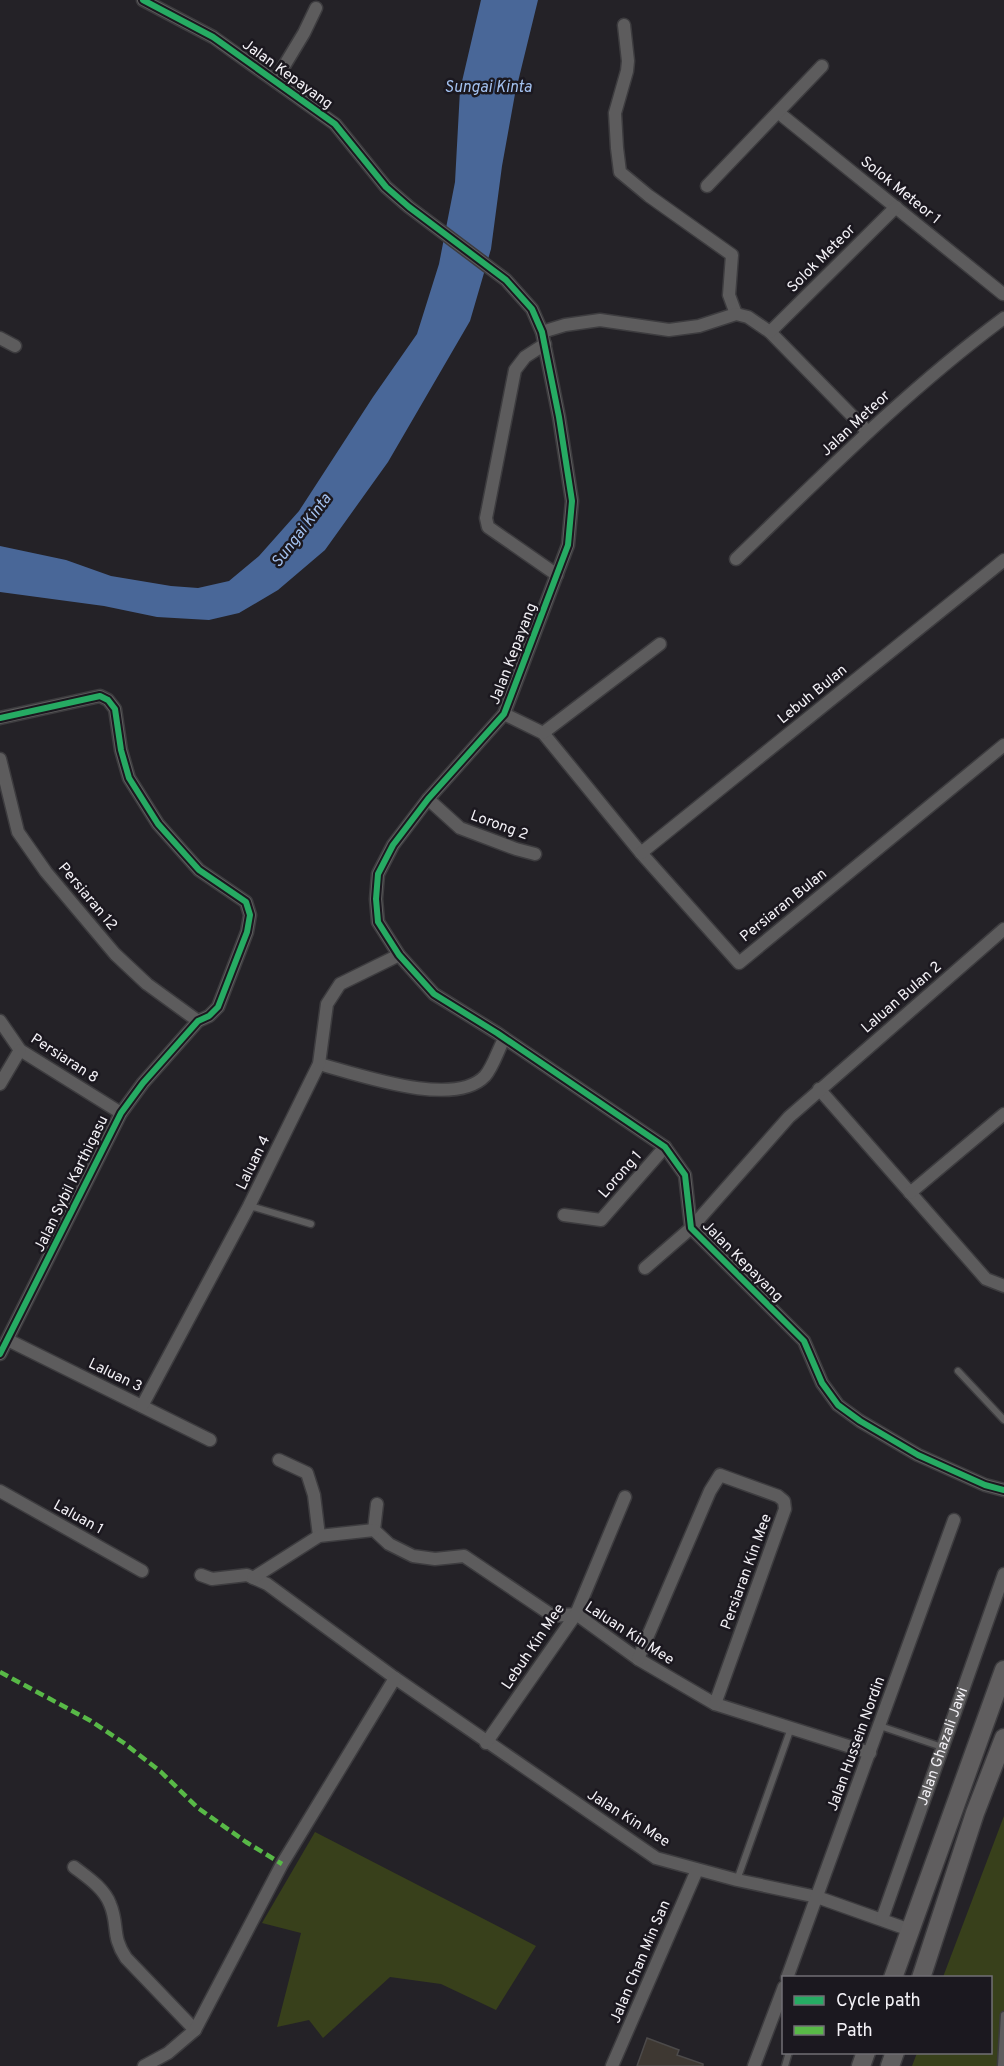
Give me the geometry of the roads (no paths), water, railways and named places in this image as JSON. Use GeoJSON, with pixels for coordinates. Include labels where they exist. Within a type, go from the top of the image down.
{"type":"FeatureCollection","features":[{"type":"Feature","properties":{"kind":"main road","name":"Jalan Ghazali Jawi"},"geometry":{"type":"LineString","coordinates":[[893,1976],[1004,1670]]}},
{"type":"Feature","properties":{"kind":"main road"},"geometry":{"type":"LineString","coordinates":[[921,1976],[975,1813],[1004,1738]]}},
{"type":"Feature","properties":{"kind":"main road"},"geometry":{"type":"LineString","coordinates":[[910,1976],[917,1948],[915,1936],[910,1930],[930,1916],[944,1883],[954,1879]]}},
{"type":"Feature","properties":{"kind":"street","name":"Jalan Kepayang"},"geometry":{"type":"LineString","coordinates":[[143,0],[213,36],[335,124],[386,187],[506,280],[532,309],[543,338],[572,501],[568,545],[504,714],[428,800],[393,845],[378,874],[376,899],[378,922],[399,955],[434,994],[665,1148],[685,1175],[691,1228],[804,1341],[822,1383],[838,1405],[860,1421],[918,1455],[985,1485],[1004,1490]]}},
{"type":"Feature","properties":{"kind":"street"},"geometry":{"type":"LineString","coordinates":[[275,81],[316,8]]}},
{"type":"Feature","properties":{"kind":"street"},"geometry":{"type":"LineString","coordinates":[[624,25],[627,71],[615,113],[620,172],[649,196],[732,255],[729,295],[736,314]]}},
{"type":"Feature","properties":{"kind":"street"},"geometry":{"type":"LineString","coordinates":[[707,186],[822,66]]}},
{"type":"Feature","properties":{"kind":"street","name":"Solok Meteor 1"},"geometry":{"type":"LineString","coordinates":[[779,113],[1003,294]]}},
{"type":"Feature","properties":{"kind":"street","name":"Solok Meteor"},"geometry":{"type":"LineString","coordinates":[[770,332],[896,207]]}},
{"type":"Feature","properties":{"kind":"street"},"geometry":{"type":"LineString","coordinates":[[557,576],[488,527],[486,518],[515,370],[543,338],[565,325],[600,320],[669,330],[699,326],[736,314],[748,316],[770,332],[868,432]]}},
{"type":"Feature","properties":{"kind":"street","name":"Jalan Meteor"},"geometry":{"type":"LineString","coordinates":[[735,559],[868,432],[958,352],[1004,318]]}},
{"type":"Feature","properties":{"kind":"street"},"geometry":{"type":"LineString","coordinates":[[0,338],[15,345]]}},
{"type":"Feature","properties":{"kind":"street","name":"Lebuh Bulan"},"geometry":{"type":"LineString","coordinates":[[641,853],[1004,560]]}},
{"type":"Feature","properties":{"kind":"street"},"geometry":{"type":"LineString","coordinates":[[543,733],[660,644]]}},
{"type":"Feature","properties":{"kind":"street","name":"Jalan Sybil Karthigasu"},"geometry":{"type":"LineString","coordinates":[[0,718],[100,696],[108,700],[116,709],[121,750],[129,778],[158,824],[199,870],[246,902],[250,915],[247,932],[218,1007],[209,1016],[198,1021],[143,1083],[121,1113],[0,1354]]}},
{"type":"Feature","properties":{"kind":"street","name":"Persiaran Bulan"},"geometry":{"type":"LineString","coordinates":[[504,714],[543,733],[641,853],[739,963],[1004,745]]}},
{"type":"Feature","properties":{"kind":"street","name":"Persiaran 12"},"geometry":{"type":"LineString","coordinates":[[0,759],[18,832],[46,872],[115,954],[147,984],[198,1021]]}},
{"type":"Feature","properties":{"kind":"street","name":"Lorong 2"},"geometry":{"type":"LineString","coordinates":[[428,800],[460,828],[535,854]]}},
{"type":"Feature","properties":{"kind":"street","name":"Laluan Bulan 2"},"geometry":{"type":"LineString","coordinates":[[645,1268],[691,1228],[789,1117],[1004,930]]}},
{"type":"Feature","properties":{"kind":"street","name":"Laluan 4"},"geometry":{"type":"LineString","coordinates":[[142,1406],[249,1206],[319,1064],[327,1004],[340,984],[399,955]]}},
{"type":"Feature","properties":{"kind":"street","name":"Persiaran 8"},"geometry":{"type":"LineString","coordinates":[[0,1021],[20,1050],[121,1113]]}},
{"type":"Feature","properties":{"kind":"street"},"geometry":{"type":"LineString","coordinates":[[319,1064],[388,1083],[435,1091],[466,1087],[486,1075],[504,1039]]}},
{"type":"Feature","properties":{"kind":"street"},"geometry":{"type":"LineString","coordinates":[[0,1084],[20,1050]]}},
{"type":"Feature","properties":{"kind":"street"},"geometry":{"type":"LineString","coordinates":[[819,1089],[986,1279],[1004,1286]]}},
{"type":"Feature","properties":{"kind":"street"},"geometry":{"type":"LineString","coordinates":[[910,1193],[1004,1113]]}},
{"type":"Feature","properties":{"kind":"street","name":"Lorong 1"},"geometry":{"type":"LineString","coordinates":[[564,1215],[602,1220],[665,1148]]}},
{"type":"Feature","properties":{"kind":"street","name":"Laluan 3"},"geometry":{"type":"LineString","coordinates":[[8,1340],[210,1440]]}},
{"type":"Feature","properties":{"kind":"street"},"geometry":{"type":"LineString","coordinates":[[279,1460],[307,1473],[314,1496],[319,1536]]}},
{"type":"Feature","properties":{"kind":"street","name":"Persiaran Kin Mee"},"geometry":{"type":"LineString","coordinates":[[638,1659],[710,1491],[720,1475],[778,1496],[784,1501],[785,1509],[714,1704]]}},
{"type":"Feature","properties":{"kind":"street","name":"Laluan 1"},"geometry":{"type":"LineString","coordinates":[[0,1491],[142,1570]]}},
{"type":"Feature","properties":{"kind":"street","name":"Lebuh Kin Mee"},"geometry":{"type":"LineString","coordinates":[[486,1743],[576,1614],[626,1497]]}},
{"type":"Feature","properties":{"kind":"street"},"geometry":{"type":"LineString","coordinates":[[201,1575],[212,1579],[247,1575],[253,1578],[319,1536],[374,1530],[377,1504]]}},
{"type":"Feature","properties":{"kind":"street","name":"Jalan Hussein Nordin"},"geometry":{"type":"LineString","coordinates":[[787,1976],[954,1520]]}},
{"type":"Feature","properties":{"kind":"street","name":"Laluan Kin Mee"},"geometry":{"type":"LineString","coordinates":[[374,1530],[389,1544],[413,1556],[435,1559],[464,1556],[553,1616],[576,1614],[638,1659],[714,1704],[870,1753]]}},
{"type":"Feature","properties":{"kind":"street","name":"Jalan Ghazali Jawi"},"geometry":{"type":"LineString","coordinates":[[882,1919],[1004,1574]]}},
{"type":"Feature","properties":{"kind":"street","name":"Jalan Kin Mee"},"geometry":{"type":"LineString","coordinates":[[253,1578],[267,1584],[486,1743],[656,1858],[737,1880],[817,1897],[910,1930]]}},
{"type":"Feature","properties":{"kind":"street"},"geometry":{"type":"LineString","coordinates":[[144,2066],[168,2053],[195,2030],[282,1864],[395,1678]]}},
{"type":"Feature","properties":{"kind":"street"},"geometry":{"type":"LineString","coordinates":[[74,1866],[102,1891],[109,1901],[113,1914],[115,1937],[118,1947],[126,1958],[195,2030]]}},
{"type":"Feature","properties":{"kind":"street","name":"Jalan Chan Min San"},"geometry":{"type":"LineString","coordinates":[[612,2066],[697,1870]]}},
{"type":"Feature","properties":{"kind":"street"},"geometry":{"type":"LineString","coordinates":[[754,2066],[782,1990]]}},
{"type":"Feature","properties":{"kind":"lane"},"geometry":{"type":"LineString","coordinates":[[249,1206],[311,1224]]}},
{"type":"Feature","properties":{"kind":"lane"},"geometry":{"type":"LineString","coordinates":[[958,1371],[1004,1420]]}},
{"type":"Feature","properties":{"kind":"lane"},"geometry":{"type":"LineString","coordinates":[[880,1726],[943,1747]]}},
{"type":"Feature","properties":{"kind":"lane"},"geometry":{"type":"LineString","coordinates":[[737,1880],[790,1728]]}},
{"type":"Feature","properties":{"kind":"lane"},"geometry":{"type":"LineString","coordinates":[[1001,2066],[1004,2015]]}},
{"type":"Feature","properties":{"kind":"water","name":"Sungai Kinta"},"geometry":{"type":"Polygon","coordinates":[[[481,0],[538,0],[515,94],[502,166],[491,249],[470,321],[388,462],[325,550],[278,590],[239,613],[209,620],[157,617],[104,606],[0,592],[0,546],[66,560],[111,576],[171,586],[198,588],[229,581],[259,556],[299,511],[417,334],[439,264],[455,182],[460,90],[481,0]]]}}]}
